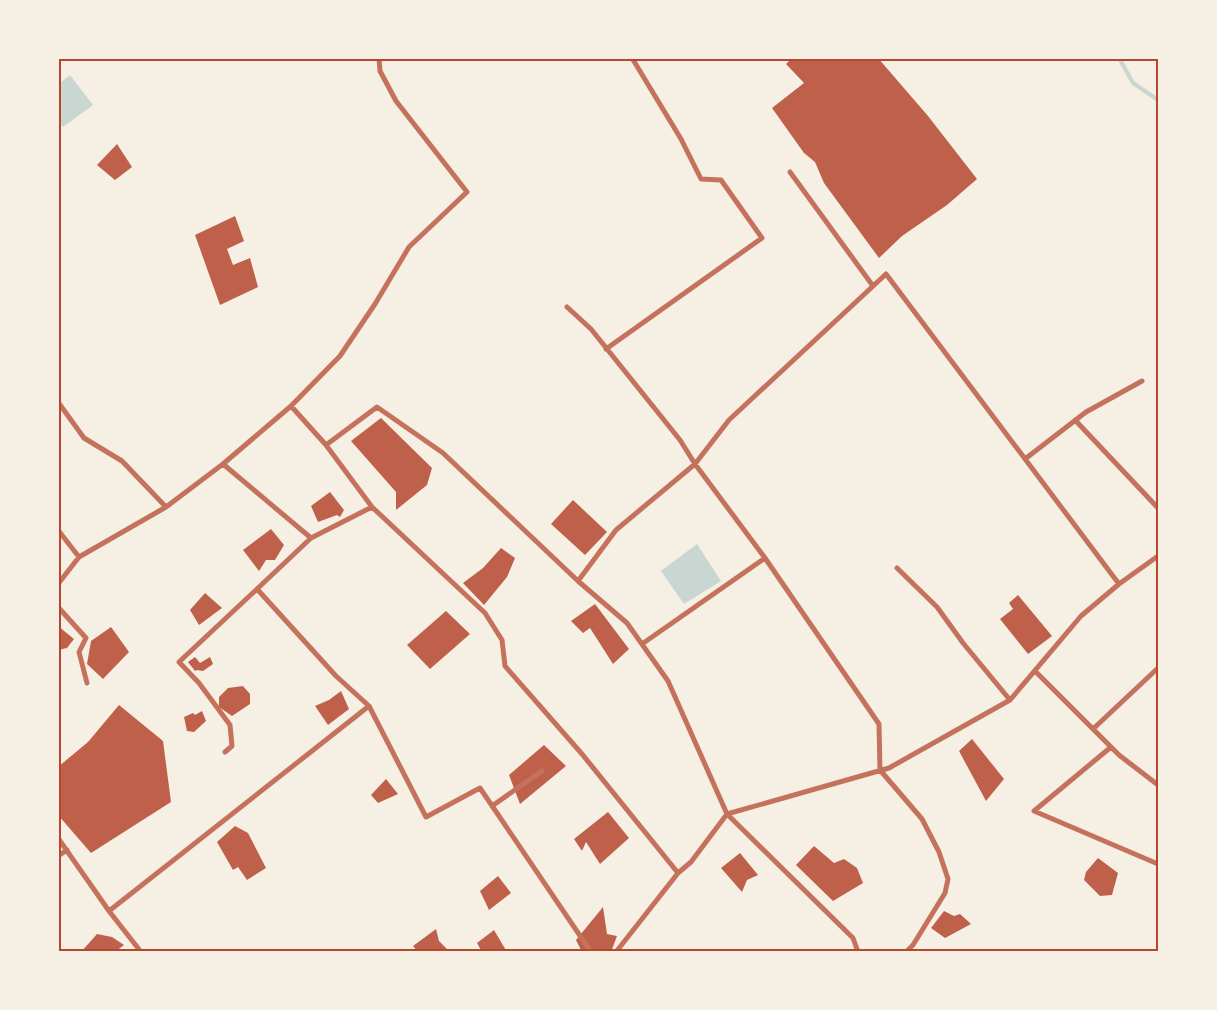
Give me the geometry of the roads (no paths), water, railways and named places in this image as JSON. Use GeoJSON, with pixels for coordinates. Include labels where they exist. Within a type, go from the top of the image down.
{"type":"FeatureCollection","features":[{"type":"Feature","properties":{"kind":"street"},"geometry":{"type":"LineString","coordinates":[[58,584],[79,557],[166,507],[223,464],[291,406],[340,356],[409,248],[467,192],[396,101],[380,71],[379,58]]}},
{"type":"Feature","properties":{"kind":"street"},"geometry":{"type":"LineString","coordinates":[[606,349],[762,238],[721,180],[701,179],[681,139],[632,58]]}},
{"type":"Feature","properties":{"kind":"street"},"geometry":{"type":"LineString","coordinates":[[790,172],[873,286]]}},
{"type":"Feature","properties":{"kind":"street"},"geometry":{"type":"LineString","coordinates":[[578,581],[616,530],[695,464],[729,420],[886,274],[1119,584]]}},
{"type":"Feature","properties":{"kind":"street"},"geometry":{"type":"LineString","coordinates":[[567,307],[591,329],[680,440],[695,464],[765,558],[879,724],[880,770],[922,819],[939,852],[948,879],[945,893],[913,945],[906,951]]}},
{"type":"Feature","properties":{"kind":"street"},"geometry":{"type":"LineString","coordinates":[[1025,459],[1086,412],[1142,381]]}},
{"type":"Feature","properties":{"kind":"street"},"geometry":{"type":"LineString","coordinates":[[58,402],[84,438],[122,461],[166,507]]}},
{"type":"Feature","properties":{"kind":"street"},"geometry":{"type":"LineString","coordinates":[[291,406],[326,445],[372,507],[485,614],[502,640],[505,666],[582,754],[678,873]]}},
{"type":"Feature","properties":{"kind":"street"},"geometry":{"type":"LineString","coordinates":[[326,445],[377,407],[443,453],[578,581],[627,623],[668,681],[728,814],[853,938],[858,951]]}},
{"type":"Feature","properties":{"kind":"street"},"geometry":{"type":"LineString","coordinates":[[1075,420],[1158,508]]}},
{"type":"Feature","properties":{"kind":"street"},"geometry":{"type":"LineString","coordinates":[[223,464],[311,538]]}},
{"type":"Feature","properties":{"kind":"street"},"geometry":{"type":"LineString","coordinates":[[225,752],[232,746],[230,725],[200,683],[178,662],[311,538],[372,507]]}},
{"type":"Feature","properties":{"kind":"street"},"geometry":{"type":"LineString","coordinates":[[58,530],[79,557]]}},
{"type":"Feature","properties":{"kind":"street"},"geometry":{"type":"LineString","coordinates":[[615,951],[678,873],[691,862],[728,814],[889,768],[1010,700],[1081,616],[1119,584],[1158,556]]}},
{"type":"Feature","properties":{"kind":"street"},"geometry":{"type":"LineString","coordinates":[[642,644],[765,558]]}},
{"type":"Feature","properties":{"kind":"street"},"geometry":{"type":"LineString","coordinates":[[897,568],[938,607],[963,644],[1010,700]]}},
{"type":"Feature","properties":{"kind":"street"},"geometry":{"type":"LineString","coordinates":[[258,589],[336,676],[369,706],[426,816],[480,788],[591,951]]}},
{"type":"Feature","properties":{"kind":"street"},"geometry":{"type":"LineString","coordinates":[[58,607],[86,638],[79,652],[87,683]]}},
{"type":"Feature","properties":{"kind":"street"},"geometry":{"type":"LineString","coordinates":[[1093,729],[1158,668]]}},
{"type":"Feature","properties":{"kind":"street"},"geometry":{"type":"LineString","coordinates":[[1035,670],[1111,747],[1158,785]]}},
{"type":"Feature","properties":{"kind":"street"},"geometry":{"type":"LineString","coordinates":[[109,911],[369,706]]}},
{"type":"Feature","properties":{"kind":"street"},"geometry":{"type":"LineString","coordinates":[[1111,747],[1034,811],[1158,864]]}},
{"type":"Feature","properties":{"kind":"street"},"geometry":{"type":"LineString","coordinates":[[492,806],[542,771]]}},
{"type":"Feature","properties":{"kind":"street"},"geometry":{"type":"LineString","coordinates":[[58,838],[109,911],[141,951]]}},
{"type":"Feature","properties":{"kind":"street"},"geometry":{"type":"LineString","coordinates":[[58,856],[67,850]]}},
{"type":"Feature","properties":{"kind":"waterway"},"geometry":{"type":"LineString","coordinates":[[1119,58],[1133,83],[1158,100]]}}]}
